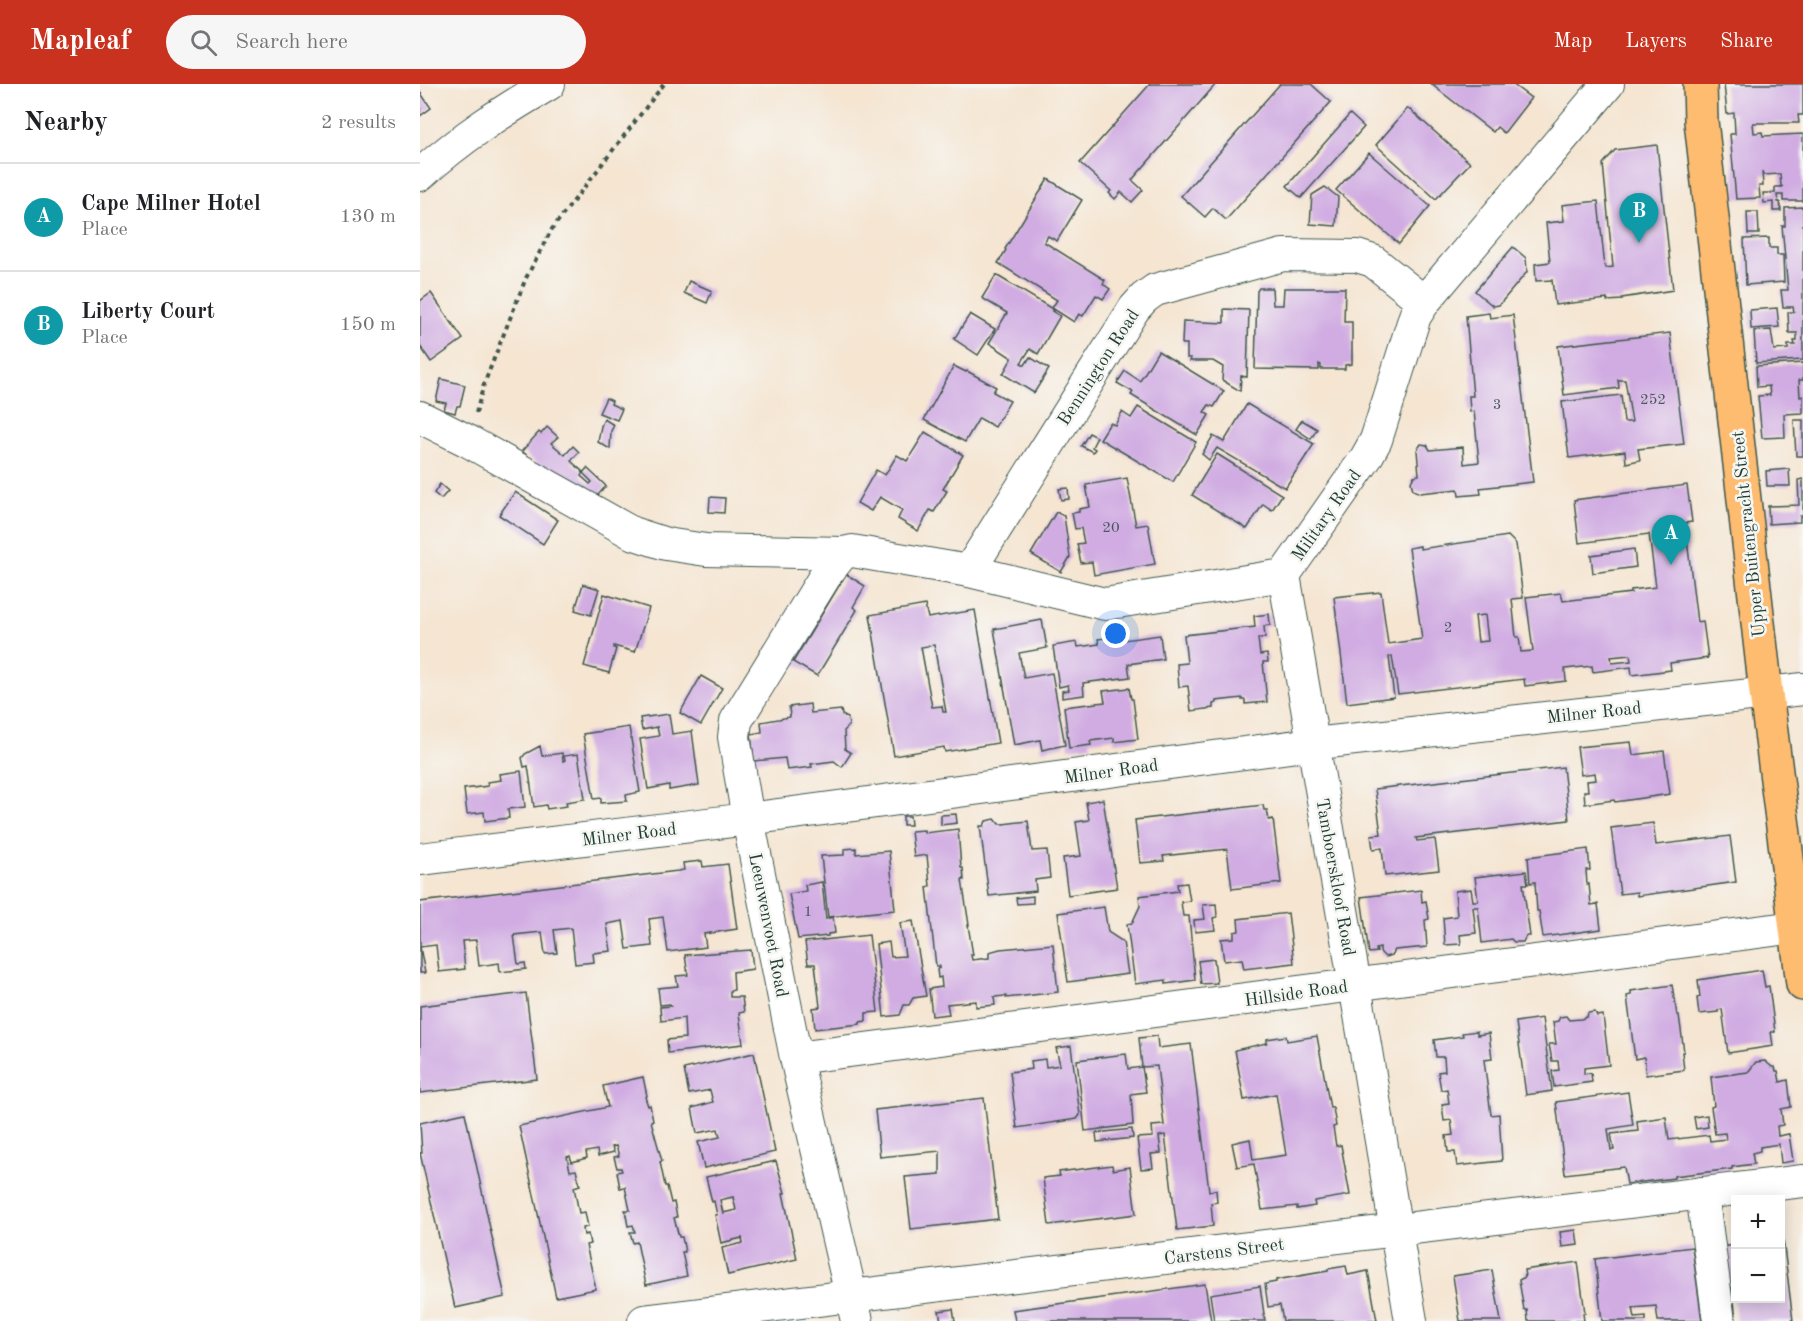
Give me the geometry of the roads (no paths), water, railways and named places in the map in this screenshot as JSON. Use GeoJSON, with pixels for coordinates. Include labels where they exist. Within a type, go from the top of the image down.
{"type":"FeatureCollection","features":[{"type":"Feature","properties":{"kind":"main road","name":"Upper Buitengracht Street"},"geometry":{"type":"LineString","coordinates":[[1700,84],[1701,121],[1766,693],[1803,984]]}},
{"type":"Feature","properties":{"kind":"street"},"geometry":{"type":"LineString","coordinates":[[420,175],[451,147],[493,117],[549,84]]}},
{"type":"Feature","properties":{"kind":"street","name":"Military Road"},"geometry":{"type":"LineString","coordinates":[[420,417],[632,532],[666,544],[706,550],[843,553],[852,551],[969,571],[1105,604],[1284,575],[1366,458],[1376,440],[1406,341],[1415,316],[1424,302],[1608,84]]}},
{"type":"Feature","properties":{"kind":"street","name":"Bennington Road"},"geometry":{"type":"LineString","coordinates":[[969,571],[1134,309],[1155,290],[1283,255],[1357,256],[1373,261],[1424,302]]}},
{"type":"Feature","properties":{"kind":"street","name":"Leeuwenvoet Road"},"geometry":{"type":"LineString","coordinates":[[843,553],[827,573],[736,721],[734,737],[748,819],[796,1058],[855,1309]]}},
{"type":"Feature","properties":{"kind":"street","name":"Tamboerskloof Road"},"geometry":{"type":"LineString","coordinates":[[1284,575],[1411,1321]]}},
{"type":"Feature","properties":{"kind":"street","name":"Milner Road"},"geometry":{"type":"LineString","coordinates":[[420,859],[748,819],[1312,744],[1803,689]]}},
{"type":"Feature","properties":{"kind":"street","name":"Hillside Road"},"geometry":{"type":"LineString","coordinates":[[796,1058],[1795,927]]}},
{"type":"Feature","properties":{"kind":"street","name":"Carstens Street"},"geometry":{"type":"LineString","coordinates":[[644,1321],[855,1309],[1395,1230],[1803,1181]]}},
{"type":"Feature","properties":{"kind":"street"},"geometry":{"type":"LineString","coordinates":[[1702,1193],[1719,1321]]}},
{"type":"Feature","properties":{"kind":"place","name":"Liberty Court"},"geometry":{"type":"Point","coordinates":[1639,243]}},
{"type":"Feature","properties":{"kind":"place","name":"Cape Milner Hotel"},"geometry":{"type":"Point","coordinates":[1671,565]}}]}
